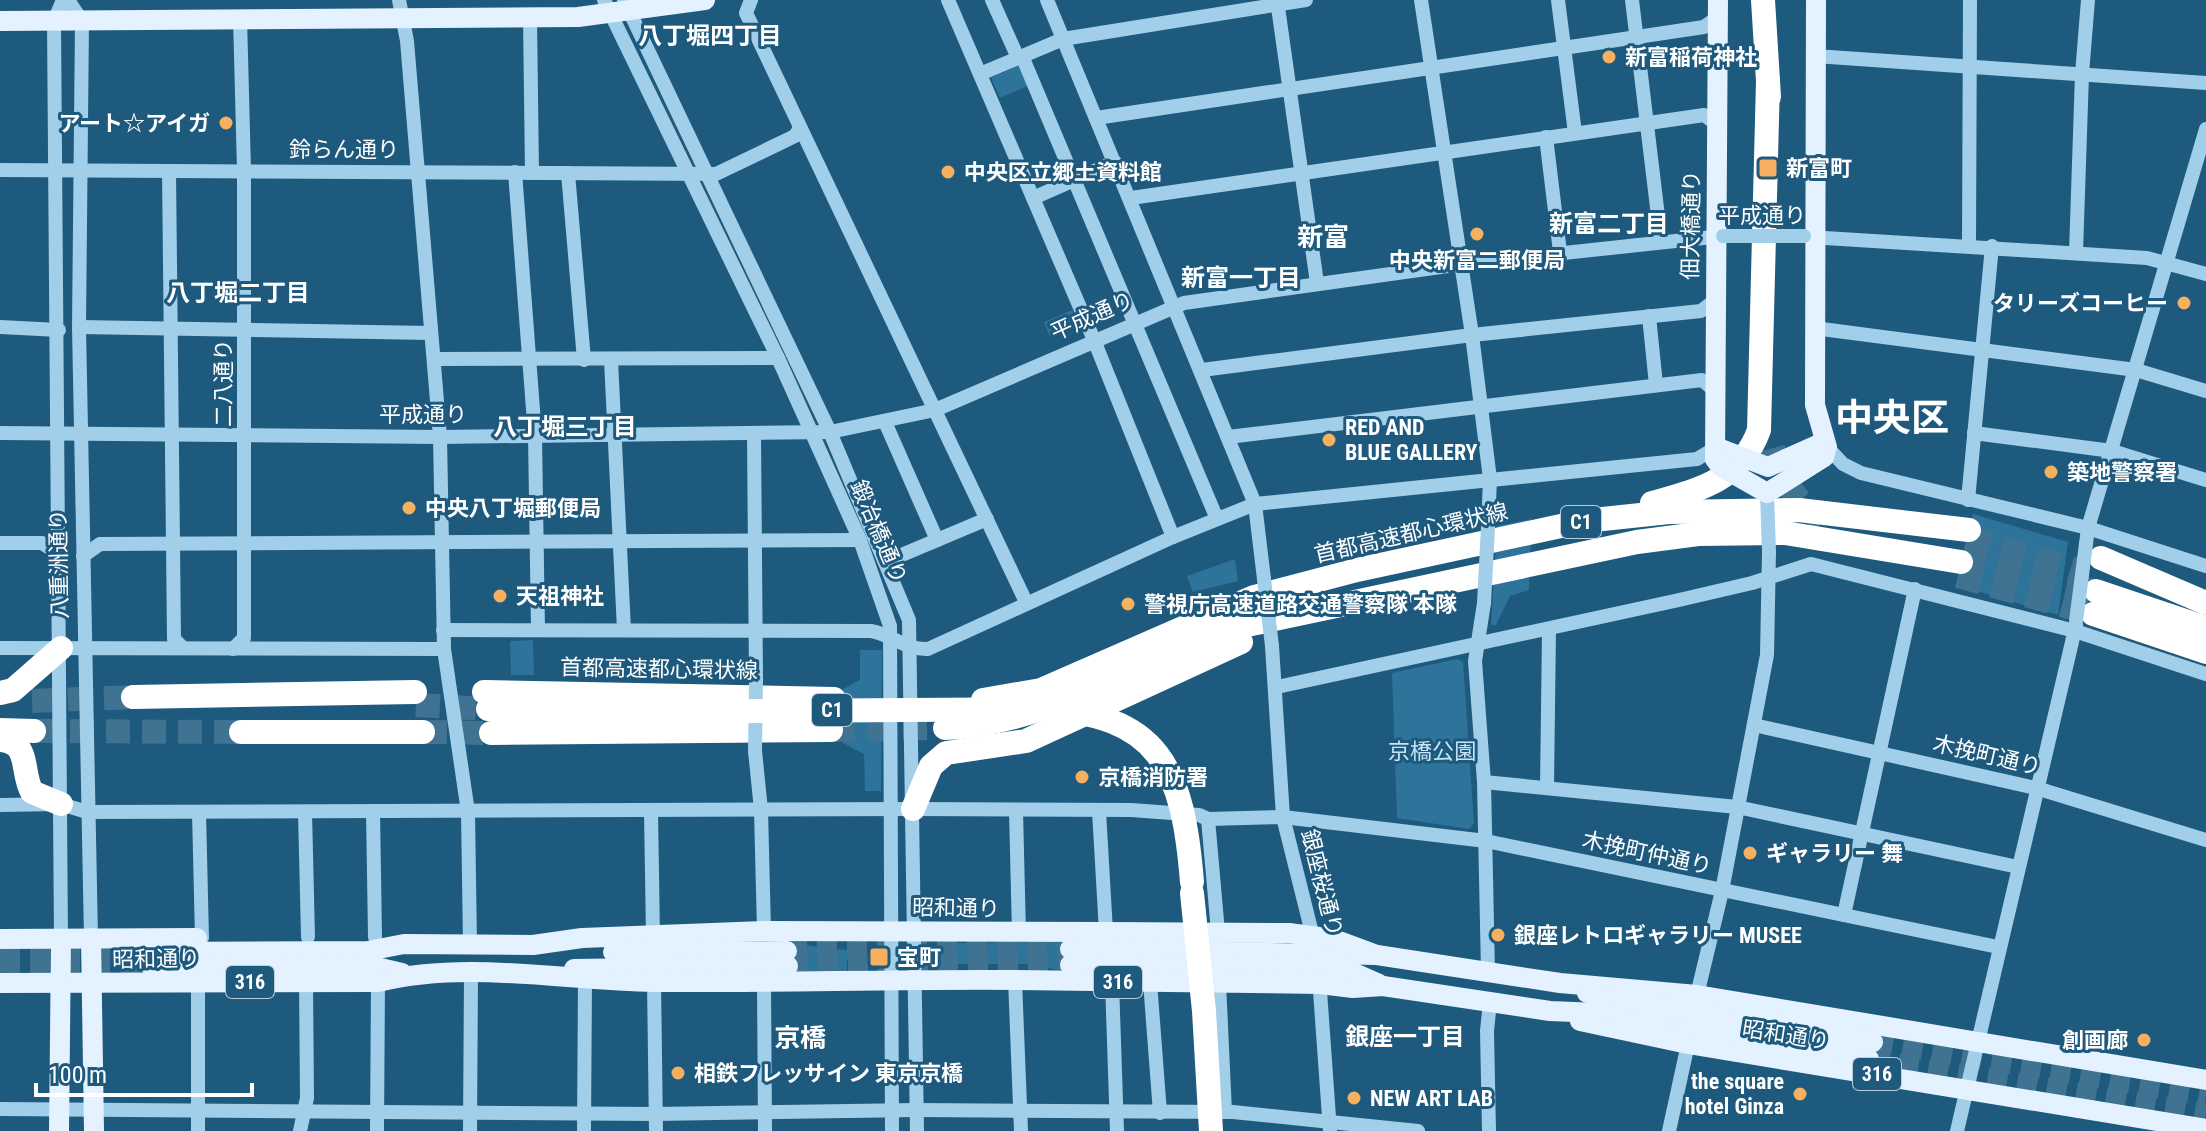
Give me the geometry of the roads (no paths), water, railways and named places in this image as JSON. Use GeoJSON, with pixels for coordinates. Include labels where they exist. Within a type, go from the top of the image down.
{"type":"FeatureCollection","features":[{"type":"Feature","properties":{"kind":"highway"},"geometry":{"type":"LineString","coordinates":[[1763,0],[1768,81],[1768,459]]}},
{"type":"Feature","properties":{"kind":"highway"},"geometry":{"type":"LineString","coordinates":[[1584,521],[1709,486],[1740,464],[1754,442],[1760,415],[1768,81]]}},
{"type":"Feature","properties":{"kind":"highway"},"geometry":{"type":"LineString","coordinates":[[1268,611],[1590,533],[1708,510]]}},
{"type":"Feature","properties":{"kind":"highway","name":"首都高速都心環状線"},"geometry":{"type":"LineString","coordinates":[[945,701],[1005,699],[1041,690],[1230,606],[1298,585],[1584,521],[1708,510],[1799,510],[1909,522],[1964,551]]}},
{"type":"Feature","properties":{"kind":"highway"},"geometry":{"type":"LineString","coordinates":[[1840,526],[1964,551]]}},
{"type":"Feature","properties":{"kind":"highway","name":"C1"},"geometry":{"type":"LineString","coordinates":[[945,728],[994,724],[1030,715],[1221,632],[1621,545],[1698,534],[1785,533],[1964,551]]}},
{"type":"Feature","properties":{"kind":"highway","name":"C1"},"geometry":{"type":"LineString","coordinates":[[1317,611],[1402,602],[1536,575],[1698,534]]}},
{"type":"Feature","properties":{"kind":"highway"},"geometry":{"type":"LineString","coordinates":[[2089,591],[2206,592]]}},
{"type":"Feature","properties":{"kind":"highway"},"geometry":{"type":"LineString","coordinates":[[2089,591],[2206,603]]}},
{"type":"Feature","properties":{"kind":"highway"},"geometry":{"type":"LineString","coordinates":[[2089,591],[2206,610]]}},
{"type":"Feature","properties":{"kind":"highway"},"geometry":{"type":"LineString","coordinates":[[2089,591],[2206,628]]}},
{"type":"Feature","properties":{"kind":"highway"},"geometry":{"type":"LineString","coordinates":[[2089,591],[2206,652]]}},
{"type":"Feature","properties":{"kind":"highway"},"geometry":{"type":"LineString","coordinates":[[903,809],[931,766],[946,753],[958,748],[1026,741],[1235,644],[1402,602]]}},
{"type":"Feature","properties":{"kind":"highway"},"geometry":{"type":"LineString","coordinates":[[0,693],[13,690],[73,648]]}},
{"type":"Feature","properties":{"kind":"highway"},"geometry":{"type":"LineString","coordinates":[[133,697],[416,698]]}},
{"type":"Feature","properties":{"kind":"highway","name":"首都高速都心環状線"},"geometry":{"type":"LineString","coordinates":[[487,711],[834,699]]}},
{"type":"Feature","properties":{"kind":"highway"},"geometry":{"type":"LineString","coordinates":[[0,702],[32,701]]}},
{"type":"Feature","properties":{"kind":"highway","name":"C1"},"geometry":{"type":"LineString","coordinates":[[487,711],[1036,709],[1105,719],[1144,739],[1171,774],[1184,808],[1218,1121]]}},
{"type":"Feature","properties":{"kind":"highway","name":"C1"},"geometry":{"type":"LineString","coordinates":[[487,711],[831,730]]}},
{"type":"Feature","properties":{"kind":"highway"},"geometry":{"type":"LineString","coordinates":[[0,730],[34,731]]}},
{"type":"Feature","properties":{"kind":"highway"},"geometry":{"type":"LineString","coordinates":[[241,732],[423,732]]}},
{"type":"Feature","properties":{"kind":"highway"},"geometry":{"type":"LineString","coordinates":[[0,740],[13,743],[23,752],[32,792],[61,804]]}},
{"type":"Feature","properties":{"kind":"main road"},"geometry":{"type":"LineString","coordinates":[[0,21],[240,17],[401,10],[530,17],[617,6],[705,0]]}},
{"type":"Feature","properties":{"kind":"main road"},"geometry":{"type":"LineString","coordinates":[[1816,0],[1810,236],[1816,416],[1823,450]]}},
{"type":"Feature","properties":{"kind":"main road","name":"佃大橋通り"},"geometry":{"type":"LineString","coordinates":[[1716,453],[1714,301],[1719,236],[1716,124],[1718,9]]}},
{"type":"Feature","properties":{"kind":"main road"},"geometry":{"type":"LineString","coordinates":[[1767,493],[1720,466],[1716,453],[1730,449],[1768,459],[1823,450]]}},
{"type":"Feature","properties":{"kind":"main road"},"geometry":{"type":"LineString","coordinates":[[1767,493],[1823,450]]}},
{"type":"Feature","properties":{"kind":"main road"},"geometry":{"type":"LineString","coordinates":[[1767,493],[1768,459]]}},
{"type":"Feature","properties":{"kind":"main road","name":"昭和通り"},"geometry":{"type":"LineString","coordinates":[[408,975],[372,966],[151,960],[368,951],[404,944],[533,945],[582,938],[764,931],[1218,932],[1316,959],[1353,988],[1383,986],[1550,1011],[1598,1013],[1871,1050],[1600,998],[1560,983]]}},
{"type":"Feature","properties":{"kind":"main road","name":"昭和通り"},"geometry":{"type":"LineString","coordinates":[[0,939],[375,937],[404,944]]}},
{"type":"Feature","properties":{"kind":"main road","name":"八重洲通り"},"geometry":{"type":"LineString","coordinates":[[91,938],[94,1121]]}},
{"type":"Feature","properties":{"kind":"main road","name":"八重洲通り"},"geometry":{"type":"LineString","coordinates":[[59,1131],[61,939]]}},
{"type":"Feature","properties":{"kind":"main road","name":"昭和通り"},"geometry":{"type":"LineString","coordinates":[[533,945],[582,952],[787,958],[583,967],[555,975]]}},
{"type":"Feature","properties":{"kind":"main road","name":"昭和通り"},"geometry":{"type":"LineString","coordinates":[[1070,957],[1316,959],[1377,955],[1560,983],[1697,995],[2206,1080]]}},
{"type":"Feature","properties":{"kind":"main road","name":"昭和通り"},"geometry":{"type":"LineString","coordinates":[[0,983],[378,982],[408,975],[471,974],[555,975],[585,980],[654,982],[1015,980],[1219,983],[1316,959]]}},
{"type":"Feature","properties":{"kind":"main road","name":"昭和通り"},"geometry":{"type":"LineString","coordinates":[[1550,1011],[1596,1027],[1688,1044],[2206,1129]]}},
{"type":"Feature","properties":{"kind":"street","name":"八重洲通り"},"geometry":{"type":"LineString","coordinates":[[61,939],[61,804],[73,648],[83,556],[79,327],[82,21],[65,0],[54,21],[60,555],[73,648],[87,812],[91,938]]}},
{"type":"Feature","properties":{"kind":"street"},"geometry":{"type":"LineString","coordinates":[[751,0],[746,13],[1026,602]]}},
{"type":"Feature","properties":{"kind":"street"},"geometry":{"type":"LineString","coordinates":[[948,0],[1094,340],[1173,537]]}},
{"type":"Feature","properties":{"kind":"street"},"geometry":{"type":"LineString","coordinates":[[992,0],[1075,179],[1217,519]]}},
{"type":"Feature","properties":{"kind":"street","name":"銀座桜通り"},"geometry":{"type":"LineString","coordinates":[[1047,0],[1255,504],[1277,687],[1283,817],[1316,959],[1331,1126]]}},
{"type":"Feature","properties":{"kind":"street"},"geometry":{"type":"LineString","coordinates":[[980,74],[1063,39],[1277,2],[1306,0]]}},
{"type":"Feature","properties":{"kind":"street"},"geometry":{"type":"LineString","coordinates":[[1421,0],[1462,264],[1490,479],[1481,645],[1475,661],[1484,782],[1488,972]]}},
{"type":"Feature","properties":{"kind":"street"},"geometry":{"type":"LineString","coordinates":[[1558,0],[1575,133]]}},
{"type":"Feature","properties":{"kind":"street"},"geometry":{"type":"LineString","coordinates":[[1632,0],[1661,241]]}},
{"type":"Feature","properties":{"kind":"street"},"geometry":{"type":"LineString","coordinates":[[1969,244],[1970,0]]}},
{"type":"Feature","properties":{"kind":"street"},"geometry":{"type":"LineString","coordinates":[[2076,252],[2082,74],[2088,0]]}},
{"type":"Feature","properties":{"kind":"street"},"geometry":{"type":"LineString","coordinates":[[1277,2],[1317,283]]}},
{"type":"Feature","properties":{"kind":"street","name":"鍛冶橋通り"},"geometry":{"type":"LineString","coordinates":[[617,6],[689,173],[778,358],[860,540],[885,604],[892,639],[915,932],[917,1131]]}},
{"type":"Feature","properties":{"kind":"street","name":"鍛冶橋通り"},"geometry":{"type":"LineString","coordinates":[[617,6],[707,174],[830,432],[909,620],[911,650],[903,809],[892,932],[892,1131]]}},
{"type":"Feature","properties":{"kind":"street"},"geometry":{"type":"LineString","coordinates":[[1096,118],[1432,65],[1704,27],[1718,9]]}},
{"type":"Feature","properties":{"kind":"street"},"geometry":{"type":"LineString","coordinates":[[401,10],[440,437],[444,649],[468,812],[470,945]]}},
{"type":"Feature","properties":{"kind":"street","name":"二八通り"},"geometry":{"type":"LineString","coordinates":[[233,649],[244,638],[244,171],[240,17]]}},
{"type":"Feature","properties":{"kind":"street"},"geometry":{"type":"LineString","coordinates":[[530,17],[532,173]]}},
{"type":"Feature","properties":{"kind":"street"},"geometry":{"type":"LineString","coordinates":[[1815,56],[2206,83]]}},
{"type":"Feature","properties":{"kind":"street"},"geometry":{"type":"LineString","coordinates":[[1131,198],[1445,150],[1704,115],[1716,124]]}},
{"type":"Feature","properties":{"kind":"street"},"geometry":{"type":"LineString","coordinates":[[707,174],[716,174],[795,136],[800,128]]}},
{"type":"Feature","properties":{"kind":"street"},"geometry":{"type":"LineString","coordinates":[[1957,1131],[2036,788],[2089,591],[2088,528],[2206,129]]}},
{"type":"Feature","properties":{"kind":"street"},"geometry":{"type":"LineString","coordinates":[[1546,137],[1560,252]]}},
{"type":"Feature","properties":{"kind":"street"},"geometry":{"type":"LineString","coordinates":[[1033,198],[1115,162]]}},
{"type":"Feature","properties":{"kind":"street","name":"鈴らん通り"},"geometry":{"type":"LineString","coordinates":[[0,170],[707,174]]}},
{"type":"Feature","properties":{"kind":"street"},"geometry":{"type":"LineString","coordinates":[[169,171],[174,639],[183,648]]}},
{"type":"Feature","properties":{"kind":"street"},"geometry":{"type":"LineString","coordinates":[[515,172],[535,436],[538,630]]}},
{"type":"Feature","properties":{"kind":"street"},"geometry":{"type":"LineString","coordinates":[[568,173],[584,360]]}},
{"type":"Feature","properties":{"kind":"street","name":"平成通り"},"geometry":{"type":"LineString","coordinates":[[0,433],[440,437],[830,432],[935,410],[1175,305],[1462,264],[1719,236],[1810,236],[2076,252],[2166,262],[2206,274]]}},
{"type":"Feature","properties":{"kind":"street"},"geometry":{"type":"LineString","coordinates":[[1968,500],[1992,246]]}},
{"type":"Feature","properties":{"kind":"street"},"geometry":{"type":"LineString","coordinates":[[1202,370],[1472,335],[1701,311],[1714,301]]}},
{"type":"Feature","properties":{"kind":"street"},"geometry":{"type":"LineString","coordinates":[[1649,316],[1656,385]]}},
{"type":"Feature","properties":{"kind":"street"},"geometry":{"type":"LineString","coordinates":[[0,327],[59,330]]}},
{"type":"Feature","properties":{"kind":"street"},"geometry":{"type":"LineString","coordinates":[[79,327],[431,333]]}},
{"type":"Feature","properties":{"kind":"street"},"geometry":{"type":"LineString","coordinates":[[1814,328],[2136,370],[2206,391]]}},
{"type":"Feature","properties":{"kind":"street"},"geometry":{"type":"LineString","coordinates":[[434,359],[778,358]]}},
{"type":"Feature","properties":{"kind":"street"},"geometry":{"type":"LineString","coordinates":[[611,360],[624,630]]}},
{"type":"Feature","properties":{"kind":"street"},"geometry":{"type":"LineString","coordinates":[[1228,437],[1702,380],[1715,391]]}},
{"type":"Feature","properties":{"kind":"street"},"geometry":{"type":"LineString","coordinates":[[885,422],[937,540]]}},
{"type":"Feature","properties":{"kind":"street"},"geometry":{"type":"LineString","coordinates":[[1974,433],[2112,451],[2206,480]]}},
{"type":"Feature","properties":{"kind":"street"},"geometry":{"type":"LineString","coordinates":[[754,434],[755,751],[761,810],[764,931]]}},
{"type":"Feature","properties":{"kind":"street"},"geometry":{"type":"LineString","coordinates":[[1823,450],[1861,473],[2088,528],[2206,566]]}},
{"type":"Feature","properties":{"kind":"street"},"geometry":{"type":"LineString","coordinates":[[443,630],[871,631],[911,650],[928,649],[1026,602],[1255,504],[1697,459],[1716,453]]}},
{"type":"Feature","properties":{"kind":"street"},"geometry":{"type":"LineString","coordinates":[[1697,995],[1722,891],[1767,655],[1767,493]]}},
{"type":"Feature","properties":{"kind":"street"},"geometry":{"type":"LineString","coordinates":[[885,562],[987,519]]}},
{"type":"Feature","properties":{"kind":"street"},"geometry":{"type":"LineString","coordinates":[[83,556],[100,544],[860,540]]}},
{"type":"Feature","properties":{"kind":"street"},"geometry":{"type":"LineString","coordinates":[[0,543],[42,543],[60,555]]}},
{"type":"Feature","properties":{"kind":"street"},"geometry":{"type":"LineString","coordinates":[[1277,687],[1481,645],[1752,583],[1769,575],[1811,564],[1915,589],[2089,591],[2206,674]]}},
{"type":"Feature","properties":{"kind":"street"},"geometry":{"type":"LineString","coordinates":[[1844,915],[1915,589]]}},
{"type":"Feature","properties":{"kind":"street"},"geometry":{"type":"LineString","coordinates":[[1547,788],[1549,629]]}},
{"type":"Feature","properties":{"kind":"street"},"geometry":{"type":"LineString","coordinates":[[0,648],[444,649]]}},
{"type":"Feature","properties":{"kind":"street","name":"木挽町通り"},"geometry":{"type":"LineString","coordinates":[[1754,725],[2036,788],[2206,840]]}},
{"type":"Feature","properties":{"kind":"street"},"geometry":{"type":"LineString","coordinates":[[1484,782],[1737,807],[2018,867]]}},
{"type":"Feature","properties":{"kind":"street","name":"木挽町仲通り"},"geometry":{"type":"LineString","coordinates":[[0,805],[61,804],[87,812],[903,809],[1099,811],[1199,815],[1208,819],[1283,817],[1486,841],[1998,947]]}},
{"type":"Feature","properties":{"kind":"street"},"geometry":{"type":"LineString","coordinates":[[373,811],[375,937]]}},
{"type":"Feature","properties":{"kind":"street"},"geometry":{"type":"LineString","coordinates":[[651,811],[653,937]]}},
{"type":"Feature","properties":{"kind":"street"},"geometry":{"type":"LineString","coordinates":[[1016,811],[1019,933]]}},
{"type":"Feature","properties":{"kind":"street"},"geometry":{"type":"LineString","coordinates":[[1099,811],[1106,932]]}},
{"type":"Feature","properties":{"kind":"street"},"geometry":{"type":"LineString","coordinates":[[199,812],[202,938]]}},
{"type":"Feature","properties":{"kind":"street"},"geometry":{"type":"LineString","coordinates":[[305,812],[308,937]]}},
{"type":"Feature","properties":{"kind":"street"},"geometry":{"type":"LineString","coordinates":[[1208,819],[1218,932]]}},
{"type":"Feature","properties":{"kind":"street"},"geometry":{"type":"LineString","coordinates":[[470,1131],[471,974]]}},
{"type":"Feature","properties":{"kind":"street"},"geometry":{"type":"LineString","coordinates":[[584,1131],[585,980]]}},
{"type":"Feature","properties":{"kind":"street"},"geometry":{"type":"LineString","coordinates":[[1015,980],[1021,1131]]}},
{"type":"Feature","properties":{"kind":"street"},"geometry":{"type":"LineString","coordinates":[[300,1131],[304,1112],[306,981]]}},
{"type":"Feature","properties":{"kind":"street"},"geometry":{"type":"LineString","coordinates":[[198,982],[198,1131]]}},
{"type":"Feature","properties":{"kind":"street"},"geometry":{"type":"LineString","coordinates":[[377,1131],[378,982]]}},
{"type":"Feature","properties":{"kind":"street"},"geometry":{"type":"LineString","coordinates":[[654,982],[656,1131]]}},
{"type":"Feature","properties":{"kind":"street"},"geometry":{"type":"LineString","coordinates":[[764,982],[765,1131]]}},
{"type":"Feature","properties":{"kind":"street"},"geometry":{"type":"LineString","coordinates":[[1112,982],[1117,1131]]}},
{"type":"Feature","properties":{"kind":"street"},"geometry":{"type":"LineString","coordinates":[[1150,982],[1160,1113]]}},
{"type":"Feature","properties":{"kind":"street"},"geometry":{"type":"LineString","coordinates":[[1218,1121],[1219,983]]}},
{"type":"Feature","properties":{"kind":"street"},"geometry":{"type":"LineString","coordinates":[[1489,1131],[1490,1002]]}},
{"type":"Feature","properties":{"kind":"street"},"geometry":{"type":"LineString","coordinates":[[1669,1131],[1688,1044]]}},
{"type":"Feature","properties":{"kind":"street"},"geometry":{"type":"LineString","coordinates":[[0,1109],[59,1109],[94,1121],[198,1110],[655,1114],[917,1110],[1160,1113],[1218,1121],[1418,1131]]}},
{"type":"Feature","properties":{"kind":"tunnel"},"geometry":{"type":"LineString","coordinates":[[1773,448],[1790,488],[1805,506],[1823,519]]}},
{"type":"Feature","properties":{"kind":"tunnel"},"geometry":{"type":"LineString","coordinates":[[1967,538],[2080,571]]}},
{"type":"Feature","properties":{"kind":"tunnel"},"geometry":{"type":"LineString","coordinates":[[1961,562],[2096,591]]}},
{"type":"Feature","properties":{"kind":"tunnel"},"geometry":{"type":"LineString","coordinates":[[1958,576],[2093,614]]}},
{"type":"Feature","properties":{"kind":"tunnel"},"geometry":{"type":"LineString","coordinates":[[32,701],[133,697]]}},
{"type":"Feature","properties":{"kind":"tunnel"},"geometry":{"type":"LineString","coordinates":[[416,705],[488,709]]}},
{"type":"Feature","properties":{"kind":"tunnel"},"geometry":{"type":"LineString","coordinates":[[831,730],[945,728]]}},
{"type":"Feature","properties":{"kind":"tunnel"},"geometry":{"type":"LineString","coordinates":[[34,731],[241,732]]}},
{"type":"Feature","properties":{"kind":"tunnel"},"geometry":{"type":"LineString","coordinates":[[423,732],[491,733]]}},
{"type":"Feature","properties":{"kind":"tunnel"},"geometry":{"type":"LineString","coordinates":[[787,951],[1070,949]]}},
{"type":"Feature","properties":{"kind":"tunnel"},"geometry":{"type":"LineString","coordinates":[[0,953],[152,952]]}},
{"type":"Feature","properties":{"kind":"tunnel"},"geometry":{"type":"LineString","coordinates":[[788,966],[1070,965]]}},
{"type":"Feature","properties":{"kind":"tunnel"},"geometry":{"type":"LineString","coordinates":[[0,968],[151,967]]}},
{"type":"Feature","properties":{"kind":"tunnel"},"geometry":{"type":"LineString","coordinates":[[1873,1042],[2206,1096]]}},
{"type":"Feature","properties":{"kind":"tunnel"},"geometry":{"type":"LineString","coordinates":[[1869,1059],[2206,1113]]}},
{"type":"Feature","properties":{"kind":"place","name":"新富稲荷神社"},"geometry":{"type":"Point","coordinates":[1609,57]}},
{"type":"Feature","properties":{"kind":"place","name":"アート☆アイガ"},"geometry":{"type":"Point","coordinates":[226,123]}},
{"type":"Feature","properties":{"kind":"place","name":"新富町"},"geometry":{"type":"Point","coordinates":[1768,168]}},
{"type":"Feature","properties":{"kind":"place","name":"中央区立郷土資料館"},"geometry":{"type":"Point","coordinates":[948,172]}},
{"type":"Feature","properties":{"kind":"place","name":"中央新富二郵便局"},"geometry":{"type":"Point","coordinates":[1477,234]}},
{"type":"Feature","properties":{"kind":"place","name":"タリーズコーヒー"},"geometry":{"type":"Point","coordinates":[2184,303]}},
{"type":"Feature","properties":{"kind":"place","name":"RED AND BLUE GALLERY"},"geometry":{"type":"Point","coordinates":[1329,440]}},
{"type":"Feature","properties":{"kind":"place","name":"築地警察署"},"geometry":{"type":"Point","coordinates":[2051,472]}},
{"type":"Feature","properties":{"kind":"place","name":"中央八丁堀郵便局"},"geometry":{"type":"Point","coordinates":[409,508]}},
{"type":"Feature","properties":{"kind":"place","name":"天祖神社"},"geometry":{"type":"Point","coordinates":[500,596]}},
{"type":"Feature","properties":{"kind":"place","name":"警視庁高速道路交通警察隊 本隊"},"geometry":{"type":"Point","coordinates":[1128,604]}},
{"type":"Feature","properties":{"kind":"place","name":"京橋消防署"},"geometry":{"type":"Point","coordinates":[1082,777]}},
{"type":"Feature","properties":{"kind":"place","name":"ギャラリー 舞"},"geometry":{"type":"Point","coordinates":[1750,853]}},
{"type":"Feature","properties":{"kind":"place","name":"銀座レトロギャラリー MUSEE"},"geometry":{"type":"Point","coordinates":[1498,935]}},
{"type":"Feature","properties":{"kind":"place","name":"宝町"},"geometry":{"type":"Point","coordinates":[879,957]}},
{"type":"Feature","properties":{"kind":"place","name":"創画廊"},"geometry":{"type":"Point","coordinates":[2144,1040]}},
{"type":"Feature","properties":{"kind":"place","name":"相鉄フレッサイン 東京京橋"},"geometry":{"type":"Point","coordinates":[678,1073]}},
{"type":"Feature","properties":{"kind":"place","name":"the square hotel Ginza"},"geometry":{"type":"Point","coordinates":[1800,1094]}},
{"type":"Feature","properties":{"kind":"place","name":"NEW ART LAB"},"geometry":{"type":"Point","coordinates":[1354,1098]}},
{"type":"Feature","properties":{"kind":"district","name":"八丁堀四丁目"},"geometry":{"type":"Point","coordinates":[710,36]}},
{"type":"Feature","properties":{"kind":"district","name":"新富二丁目"},"geometry":{"type":"Point","coordinates":[1609,224]}},
{"type":"Feature","properties":{"kind":"district","name":"新富"},"geometry":{"type":"Point","coordinates":[1323,237]}},
{"type":"Feature","properties":{"kind":"district","name":"新富一丁目"},"geometry":{"type":"Point","coordinates":[1241,278]}},
{"type":"Feature","properties":{"kind":"district","name":"八丁堀二丁目"},"geometry":{"type":"Point","coordinates":[238,293]}},
{"type":"Feature","properties":{"kind":"district","name":"中央区"},"geometry":{"type":"Point","coordinates":[1892,418]}},
{"type":"Feature","properties":{"kind":"district","name":"八丁堀三丁目"},"geometry":{"type":"Point","coordinates":[565,427]}},
{"type":"Feature","properties":{"kind":"district","name":"銀座一丁目"},"geometry":{"type":"Point","coordinates":[1405,1037]}},
{"type":"Feature","properties":{"kind":"district","name":"京橋"},"geometry":{"type":"Point","coordinates":[800,1038]}},
{"type":"Feature","properties":{"kind":"park label","name":"京橋公園"},"geometry":{"type":"Point","coordinates":[1432,751]}}]}
